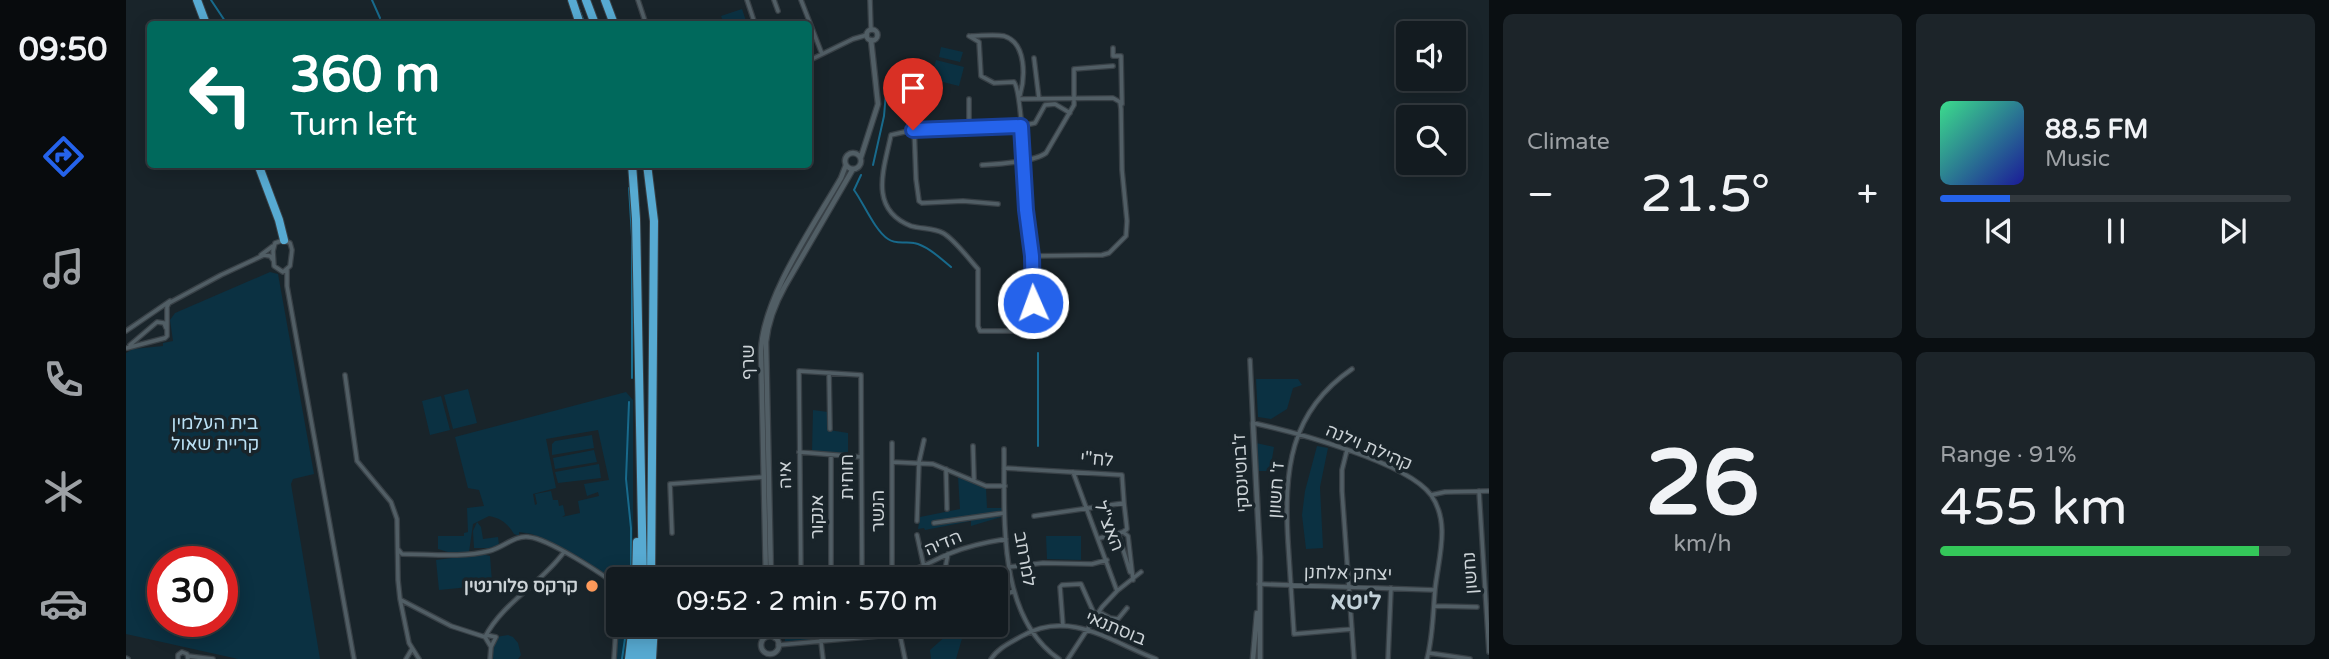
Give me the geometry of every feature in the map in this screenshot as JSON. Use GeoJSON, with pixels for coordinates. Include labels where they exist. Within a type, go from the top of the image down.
{"type":"FeatureCollection","features":[{"type":"Feature","properties":{"kind":"highway"},"geometry":{"type":"LineString","coordinates":[[197,0],[205,21]]}},
{"type":"Feature","properties":{"kind":"highway"},"geometry":{"type":"LineString","coordinates":[[572,0],[579,21]]}},
{"type":"Feature","properties":{"kind":"highway"},"geometry":{"type":"LineString","coordinates":[[586,0],[594,21]]}},
{"type":"Feature","properties":{"kind":"highway"},"geometry":{"type":"LineString","coordinates":[[607,0],[614,21]]}},
{"type":"Feature","properties":{"kind":"highway"},"geometry":{"type":"LineString","coordinates":[[260,168],[284,240]]}},
{"type":"Feature","properties":{"kind":"highway"},"geometry":{"type":"LineString","coordinates":[[630,168],[636,219],[643,567]]}},
{"type":"Feature","properties":{"kind":"highway"},"geometry":{"type":"LineString","coordinates":[[647,168],[654,221],[653,567]]}},
{"type":"Feature","properties":{"kind":"highway"},"geometry":{"type":"LineString","coordinates":[[636,567],[640,413]]}},
{"type":"Feature","properties":{"kind":"highway"},"geometry":{"type":"LineString","coordinates":[[629,659],[632,637]]}},
{"type":"Feature","properties":{"kind":"highway"},"geometry":{"type":"LineString","coordinates":[[637,659],[640,637]]}},
{"type":"Feature","properties":{"kind":"highway"},"geometry":{"type":"LineString","coordinates":[[645,659],[647,637]]}},
{"type":"Feature","properties":{"kind":"highway"},"geometry":{"type":"LineString","coordinates":[[652,659],[653,637]]}},
{"type":"Feature","properties":{"kind":"street"},"geometry":{"type":"LineString","coordinates":[[638,0],[645,21]]}},
{"type":"Feature","properties":{"kind":"street"},"geometry":{"type":"LineString","coordinates":[[747,0],[754,21]]}},
{"type":"Feature","properties":{"kind":"street"},"geometry":{"type":"LineString","coordinates":[[774,0],[778,11]]}},
{"type":"Feature","properties":{"kind":"street"},"geometry":{"type":"LineString","coordinates":[[801,0],[807,21]]}},
{"type":"Feature","properties":{"kind":"street"},"geometry":{"type":"LineString","coordinates":[[812,59],[867,35],[871,30],[870,0]]}},
{"type":"Feature","properties":{"kind":"street"},"geometry":{"type":"LineString","coordinates":[[871,30],[878,35],[872,40]]}},
{"type":"Feature","properties":{"kind":"street"},"geometry":{"type":"LineString","coordinates":[[812,32],[822,54]]}},
{"type":"Feature","properties":{"kind":"street"},"geometry":{"type":"LineString","coordinates":[[866,144],[846,157],[846,165],[853,169],[860,165],[878,104],[872,40],[867,35]]}},
{"type":"Feature","properties":{"kind":"street"},"geometry":{"type":"LineString","coordinates":[[1019,99],[1023,73],[1020,51],[1012,40],[1002,36],[969,36],[979,42],[980,74],[990,81],[1014,82],[1018,86],[1021,126],[1024,160],[1026,210],[1032,256],[1032,328],[1028,331],[980,331],[978,269],[943,233],[915,227],[894,216],[885,203],[881,193],[882,179],[891,135],[913,130],[1021,126],[1035,123],[1045,105],[1055,104],[1070,113]]}},
{"type":"Feature","properties":{"kind":"street"},"geometry":{"type":"LineString","coordinates":[[1113,48],[1113,56],[1121,56],[1122,130]]}},
{"type":"Feature","properties":{"kind":"street"},"geometry":{"type":"LineString","coordinates":[[1034,58],[1039,99]]}},
{"type":"Feature","properties":{"kind":"street"},"geometry":{"type":"LineString","coordinates":[[982,165],[1020,162],[1046,153],[1074,105],[1075,68],[1114,66]]}},
{"type":"Feature","properties":{"kind":"street"},"geometry":{"type":"LineString","coordinates":[[1014,82],[1023,73]]}},
{"type":"Feature","properties":{"kind":"street"},"geometry":{"type":"LineString","coordinates":[[913,99],[916,188],[919,201],[998,204]]}},
{"type":"Feature","properties":{"kind":"street"},"geometry":{"type":"LineString","coordinates":[[969,99],[969,128]]}},
{"type":"Feature","properties":{"kind":"street"},"geometry":{"type":"LineString","coordinates":[[1019,99],[1118,100],[1121,109],[1126,236],[1109,253],[1102,255],[1032,256]]}},
{"type":"Feature","properties":{"kind":"street"},"geometry":{"type":"LineString","coordinates":[[854,152],[861,157]]}},
{"type":"Feature","properties":{"kind":"street","name":"שרף"},"geometry":{"type":"LineString","coordinates":[[768,567],[761,351],[763,329],[777,292],[846,165]]}},
{"type":"Feature","properties":{"kind":"street","name":"שרף"},"geometry":{"type":"LineString","coordinates":[[769,567],[768,328],[785,286],[853,169]]}},
{"type":"Feature","properties":{"kind":"street"},"geometry":{"type":"LineString","coordinates":[[126,331],[208,280],[267,252],[277,242],[284,240],[290,243],[292,250],[287,286],[354,659]]}},
{"type":"Feature","properties":{"kind":"street"},"geometry":{"type":"LineString","coordinates":[[273,246],[274,266],[287,286]]}},
{"type":"Feature","properties":{"kind":"street"},"geometry":{"type":"LineString","coordinates":[[165,306],[264,255],[271,256],[273,260]]}},
{"type":"Feature","properties":{"kind":"street"},"geometry":{"type":"LineString","coordinates":[[278,270],[288,270]]}},
{"type":"Feature","properties":{"kind":"street"},"geometry":{"type":"LineString","coordinates":[[126,349],[165,338],[168,331],[165,306]]}},
{"type":"Feature","properties":{"kind":"street"},"geometry":{"type":"LineString","coordinates":[[126,349],[157,322],[164,323],[168,331]]}},
{"type":"Feature","properties":{"kind":"street","name":"ז'בוטינסקי"},"geometry":{"type":"LineString","coordinates":[[1250,360],[1260,659]]}},
{"type":"Feature","properties":{"kind":"street","name":"ז' חשוון"},"geometry":{"type":"LineString","coordinates":[[1352,369],[1321,393],[1306,416],[1286,486],[1294,634],[1352,629]]}},
{"type":"Feature","properties":{"kind":"street","name":"איה"},"geometry":{"type":"LineString","coordinates":[[801,567],[799,371],[829,373]]}},
{"type":"Feature","properties":{"kind":"street"},"geometry":{"type":"LineString","coordinates":[[829,373],[830,429]]}},
{"type":"Feature","properties":{"kind":"street","name":"חוחית"},"geometry":{"type":"LineString","coordinates":[[829,373],[861,375],[862,567]]}},
{"type":"Feature","properties":{"kind":"street"},"geometry":{"type":"LineString","coordinates":[[345,374],[357,461],[393,507],[397,519],[400,599],[412,649],[419,659]]}},
{"type":"Feature","properties":{"kind":"street","name":"קהילת וילנה"},"geometry":{"type":"LineString","coordinates":[[1253,424],[1299,433],[1347,450],[1405,475],[1431,495]]}},
{"type":"Feature","properties":{"kind":"street"},"geometry":{"type":"LineString","coordinates":[[918,521],[919,462],[924,440]]}},
{"type":"Feature","properties":{"kind":"street","name":"הנשר"},"geometry":{"type":"LineString","coordinates":[[892,443],[892,567]]}},
{"type":"Feature","properties":{"kind":"street"},"geometry":{"type":"LineString","coordinates":[[973,446],[974,479]]}},
{"type":"Feature","properties":{"kind":"street","name":"למרחב"},"geometry":{"type":"LineString","coordinates":[[1004,449],[1004,513],[1014,591],[1032,630],[1049,652],[1059,659]]}},
{"type":"Feature","properties":{"kind":"street"},"geometry":{"type":"LineString","coordinates":[[1347,450],[1342,470],[1342,491],[1354,659]]}},
{"type":"Feature","properties":{"kind":"street"},"geometry":{"type":"LineString","coordinates":[[799,452],[861,457]]}},
{"type":"Feature","properties":{"kind":"street","name":"אנקור"},"geometry":{"type":"LineString","coordinates":[[831,455],[831,567]]}},
{"type":"Feature","properties":{"kind":"street"},"geometry":{"type":"LineString","coordinates":[[892,462],[919,462],[946,468],[992,487],[1004,486]]}},
{"type":"Feature","properties":{"kind":"street"},"geometry":{"type":"LineString","coordinates":[[946,468],[947,509]]}},
{"type":"Feature","properties":{"kind":"street","name":"לח\"י"},"geometry":{"type":"LineString","coordinates":[[1004,468],[1122,475],[1124,503]]}},
{"type":"Feature","properties":{"kind":"street","name":"האצ\"ל"},"geometry":{"type":"LineString","coordinates":[[1072,471],[1117,591]]}},
{"type":"Feature","properties":{"kind":"street"},"geometry":{"type":"LineString","coordinates":[[672,533],[670,484],[764,477]]}},
{"type":"Feature","properties":{"kind":"street","name":"נחשון"},"geometry":{"type":"LineString","coordinates":[[1479,491],[1489,652]]}},
{"type":"Feature","properties":{"kind":"street"},"geometry":{"type":"LineString","coordinates":[[1427,659],[1442,543],[1441,525],[1431,495],[1489,491]]}},
{"type":"Feature","properties":{"kind":"street"},"geometry":{"type":"LineString","coordinates":[[1034,516],[1124,503],[1127,528],[1099,538]]}},
{"type":"Feature","properties":{"kind":"street"},"geometry":{"type":"LineString","coordinates":[[934,523],[1004,513]]}},
{"type":"Feature","properties":{"kind":"street"},"geometry":{"type":"LineString","coordinates":[[1121,532],[1128,536],[1133,580]]}},
{"type":"Feature","properties":{"kind":"street"},"geometry":{"type":"LineString","coordinates":[[1121,532],[1133,580]]}},
{"type":"Feature","properties":{"kind":"street"},"geometry":{"type":"LineString","coordinates":[[917,535],[924,567]]}},
{"type":"Feature","properties":{"kind":"street"},"geometry":{"type":"LineString","coordinates":[[397,547],[402,554],[461,554],[491,551],[518,538],[529,537],[546,542],[606,579]]}},
{"type":"Feature","properties":{"kind":"street","name":"הדיה"},"geometry":{"type":"LineString","coordinates":[[924,567],[948,554],[1006,538]]}},
{"type":"Feature","properties":{"kind":"street"},"geometry":{"type":"LineString","coordinates":[[485,636],[495,619],[551,570],[564,552]]}},
{"type":"Feature","properties":{"kind":"street"},"geometry":{"type":"LineString","coordinates":[[945,567],[948,554]]}},
{"type":"Feature","properties":{"kind":"street"},"geometry":{"type":"LineString","coordinates":[[1009,567],[1050,563],[1092,564],[1107,560]]}},
{"type":"Feature","properties":{"kind":"street"},"geometry":{"type":"LineString","coordinates":[[1068,659],[1117,591],[1141,572]]}},
{"type":"Feature","properties":{"kind":"street"},"geometry":{"type":"LineString","coordinates":[[1063,626],[1062,585],[1081,584],[1098,614],[1118,619],[1127,608]]}},
{"type":"Feature","properties":{"kind":"street","name":"ז'בוטינסקי"},"geometry":{"type":"LineString","coordinates":[[1253,659],[1259,584]]}},
{"type":"Feature","properties":{"kind":"street","name":"יצחק אלחנן"},"geometry":{"type":"LineString","coordinates":[[1259,584],[1435,590]]}},
{"type":"Feature","properties":{"kind":"street"},"geometry":{"type":"LineString","coordinates":[[1388,659],[1391,588]]}},
{"type":"Feature","properties":{"kind":"street"},"geometry":{"type":"LineString","coordinates":[[1008,593],[1014,591]]}},
{"type":"Feature","properties":{"kind":"street"},"geometry":{"type":"LineString","coordinates":[[400,599],[452,626],[495,637],[490,659]]}},
{"type":"Feature","properties":{"kind":"street"},"geometry":{"type":"LineString","coordinates":[[1435,606],[1477,607]]}},
{"type":"Feature","properties":{"kind":"street","name":"בוסתנאי"},"geometry":{"type":"LineString","coordinates":[[991,659],[1007,644],[1032,630],[1051,625],[1088,629],[1156,659]]}},
{"type":"Feature","properties":{"kind":"street"},"geometry":{"type":"LineString","coordinates":[[485,636],[491,647]]}},
{"type":"Feature","properties":{"kind":"street"},"geometry":{"type":"LineString","coordinates":[[775,637],[777,642],[770,659],[761,644],[769,636],[777,642],[821,642],[873,637]]}},
{"type":"Feature","properties":{"kind":"street"},"geometry":{"type":"LineString","coordinates":[[614,659],[615,637]]}},
{"type":"Feature","properties":{"kind":"street"},"geometry":{"type":"LineString","coordinates":[[822,637],[823,659]]}},
{"type":"Feature","properties":{"kind":"street"},"geometry":{"type":"LineString","coordinates":[[900,637],[905,659]]}},
{"type":"Feature","properties":{"kind":"street"},"geometry":{"type":"LineString","coordinates":[[405,657],[412,649]]}},
{"type":"Feature","properties":{"kind":"street"},"geometry":{"type":"LineString","coordinates":[[764,651],[768,654],[774,652]]}},
{"type":"Feature","properties":{"kind":"street"},"geometry":{"type":"LineString","coordinates":[[178,659],[181,653],[188,657],[213,659]]}},
{"type":"Feature","properties":{"kind":"street"},"geometry":{"type":"LineString","coordinates":[[1429,653],[1470,659]]}},
{"type":"Feature","properties":{"kind":"green space"},"geometry":{"type":"Polygon","coordinates":[[[742,9],[746,21],[723,21],[721,16],[742,9]]]}},
{"type":"Feature","properties":{"kind":"green space"},"geometry":{"type":"Polygon","coordinates":[[[941,47],[963,52],[960,62],[939,57],[941,47]]]}},
{"type":"Feature","properties":{"kind":"green space"},"geometry":{"type":"Polygon","coordinates":[[[936,60],[964,67],[959,86],[931,79],[936,60]]]}},
{"type":"Feature","properties":{"kind":"green space","name":"בית העלמין קריית שאול"},"geometry":{"type":"Polygon","coordinates":[[[270,272],[278,274],[314,474],[293,479],[291,484],[320,659],[238,659],[126,634],[126,353],[133,349],[163,346],[163,343],[173,341],[170,320],[175,313],[270,272]]]}},
{"type":"Feature","properties":{"kind":"green space"},"geometry":{"type":"Polygon","coordinates":[[[1256,379],[1298,379],[1302,385],[1293,388],[1287,409],[1271,419],[1258,417],[1256,379]]]}},
{"type":"Feature","properties":{"kind":"green space"},"geometry":{"type":"Polygon","coordinates":[[[468,389],[477,423],[453,429],[444,395],[468,389]]]}},
{"type":"Feature","properties":{"kind":"green space"},"geometry":{"type":"Polygon","coordinates":[[[626,392],[633,400],[633,567],[606,567],[606,576],[532,534],[514,534],[504,522],[489,516],[473,524],[469,552],[451,553],[438,549],[438,536],[464,536],[464,533],[468,532],[467,508],[484,506],[479,490],[468,488],[455,437],[626,392]],[[598,430],[546,439],[556,488],[533,494],[535,505],[535,494],[551,491],[553,500],[558,500],[559,506],[563,505],[565,515],[562,517],[580,513],[578,501],[599,496],[598,492],[587,496],[584,484],[609,480],[598,430]]]}},
{"type":"Feature","properties":{"kind":"green space"},"geometry":{"type":"Polygon","coordinates":[[[441,396],[450,430],[430,435],[422,401],[441,396]]]}},
{"type":"Feature","properties":{"kind":"green space"},"geometry":{"type":"Polygon","coordinates":[[[813,410],[828,412],[829,430],[848,433],[848,455],[812,452],[813,410]]]}},
{"type":"Feature","properties":{"kind":"green space"},"geometry":{"type":"Polygon","coordinates":[[[592,435],[594,448],[552,455],[552,444],[555,441],[592,435]]]}},
{"type":"Feature","properties":{"kind":"green space"},"geometry":{"type":"Polygon","coordinates":[[[1256,443],[1274,447],[1270,471],[1257,471],[1256,443]]]}},
{"type":"Feature","properties":{"kind":"green space"},"geometry":{"type":"Polygon","coordinates":[[[1317,446],[1328,448],[1320,487],[1323,548],[1306,549],[1302,515],[1305,491],[1317,446]]]}},
{"type":"Feature","properties":{"kind":"green space"},"geometry":{"type":"Polygon","coordinates":[[[594,450],[597,462],[555,469],[553,458],[594,450]]]}},
{"type":"Feature","properties":{"kind":"green space"},"geometry":{"type":"Polygon","coordinates":[[[599,464],[601,478],[558,483],[555,472],[599,464]]]}},
{"type":"Feature","properties":{"kind":"green space"},"geometry":{"type":"Polygon","coordinates":[[[958,476],[986,489],[987,508],[1003,508],[1001,517],[971,526],[971,521],[918,529],[920,517],[960,509],[958,476]]]}},
{"type":"Feature","properties":{"kind":"green space"},"geometry":{"type":"Polygon","coordinates":[[[477,522],[481,527],[483,539],[498,537],[499,545],[474,548],[473,531],[477,522]]]}},
{"type":"Feature","properties":{"kind":"green space"},"geometry":{"type":"Polygon","coordinates":[[[1046,536],[1081,536],[1081,560],[1047,559],[1046,536]]]}},
{"type":"Feature","properties":{"kind":"green space"},"geometry":{"type":"Polygon","coordinates":[[[482,554],[490,556],[490,585],[439,590],[436,560],[482,554]]]}},
{"type":"Feature","properties":{"kind":"green space"},"geometry":{"type":"Polygon","coordinates":[[[508,635],[518,643],[521,655],[518,659],[490,659],[496,637],[508,635]]]}},
{"type":"Feature","properties":{"kind":"green space"},"geometry":{"type":"Polygon","coordinates":[[[617,637],[628,637],[625,659],[616,659],[617,637]]]}},
{"type":"Feature","properties":{"kind":"green space"},"geometry":{"type":"Polygon","coordinates":[[[785,637],[819,637],[818,640],[785,641],[785,637]]]}},
{"type":"Feature","properties":{"kind":"green space"},"geometry":{"type":"Polygon","coordinates":[[[945,637],[962,637],[956,659],[931,659],[930,650],[945,637]]]}},
{"type":"Feature","properties":{"kind":"waterway"},"geometry":{"type":"LineString","coordinates":[[211,0],[225,21]]}},
{"type":"Feature","properties":{"kind":"waterway"},"geometry":{"type":"LineString","coordinates":[[372,0],[380,18]]}},
{"type":"Feature","properties":{"kind":"waterway"},"geometry":{"type":"LineString","coordinates":[[579,9],[584,21]]}},
{"type":"Feature","properties":{"kind":"waterway"},"geometry":{"type":"LineString","coordinates":[[873,165],[884,116],[887,81],[892,75]]}},
{"type":"Feature","properties":{"kind":"waterway"},"geometry":{"type":"LineString","coordinates":[[861,175],[854,190],[883,235],[894,242],[914,243],[924,247],[951,267]]}},
{"type":"Feature","properties":{"kind":"waterway"},"geometry":{"type":"LineString","coordinates":[[629,188],[632,237],[632,378]]}},
{"type":"Feature","properties":{"kind":"waterway"},"geometry":{"type":"LineString","coordinates":[[1038,353],[1038,446]]}},
{"type":"Feature","properties":{"kind":"waterway"},"geometry":{"type":"LineString","coordinates":[[629,402],[626,479],[631,528],[631,567]]}},
{"type":"Feature","properties":{"kind":"waterway"},"geometry":{"type":"LineString","coordinates":[[622,659],[625,637]]}},
{"type":"Feature","properties":{"kind":"place","name":"קרקס פלורנטין"},"geometry":{"type":"Point","coordinates":[592,586]}},
{"type":"Feature","properties":{"kind":"district","name":"ליטא"},"geometry":{"type":"Point","coordinates":[1356,601]}},
{"type":"Feature","properties":{"kind":"route"},"geometry":{"type":"LineString","coordinates":[[913,130],[1021,126],[1026,210],[1032,256],[1033,303]]}}]}
